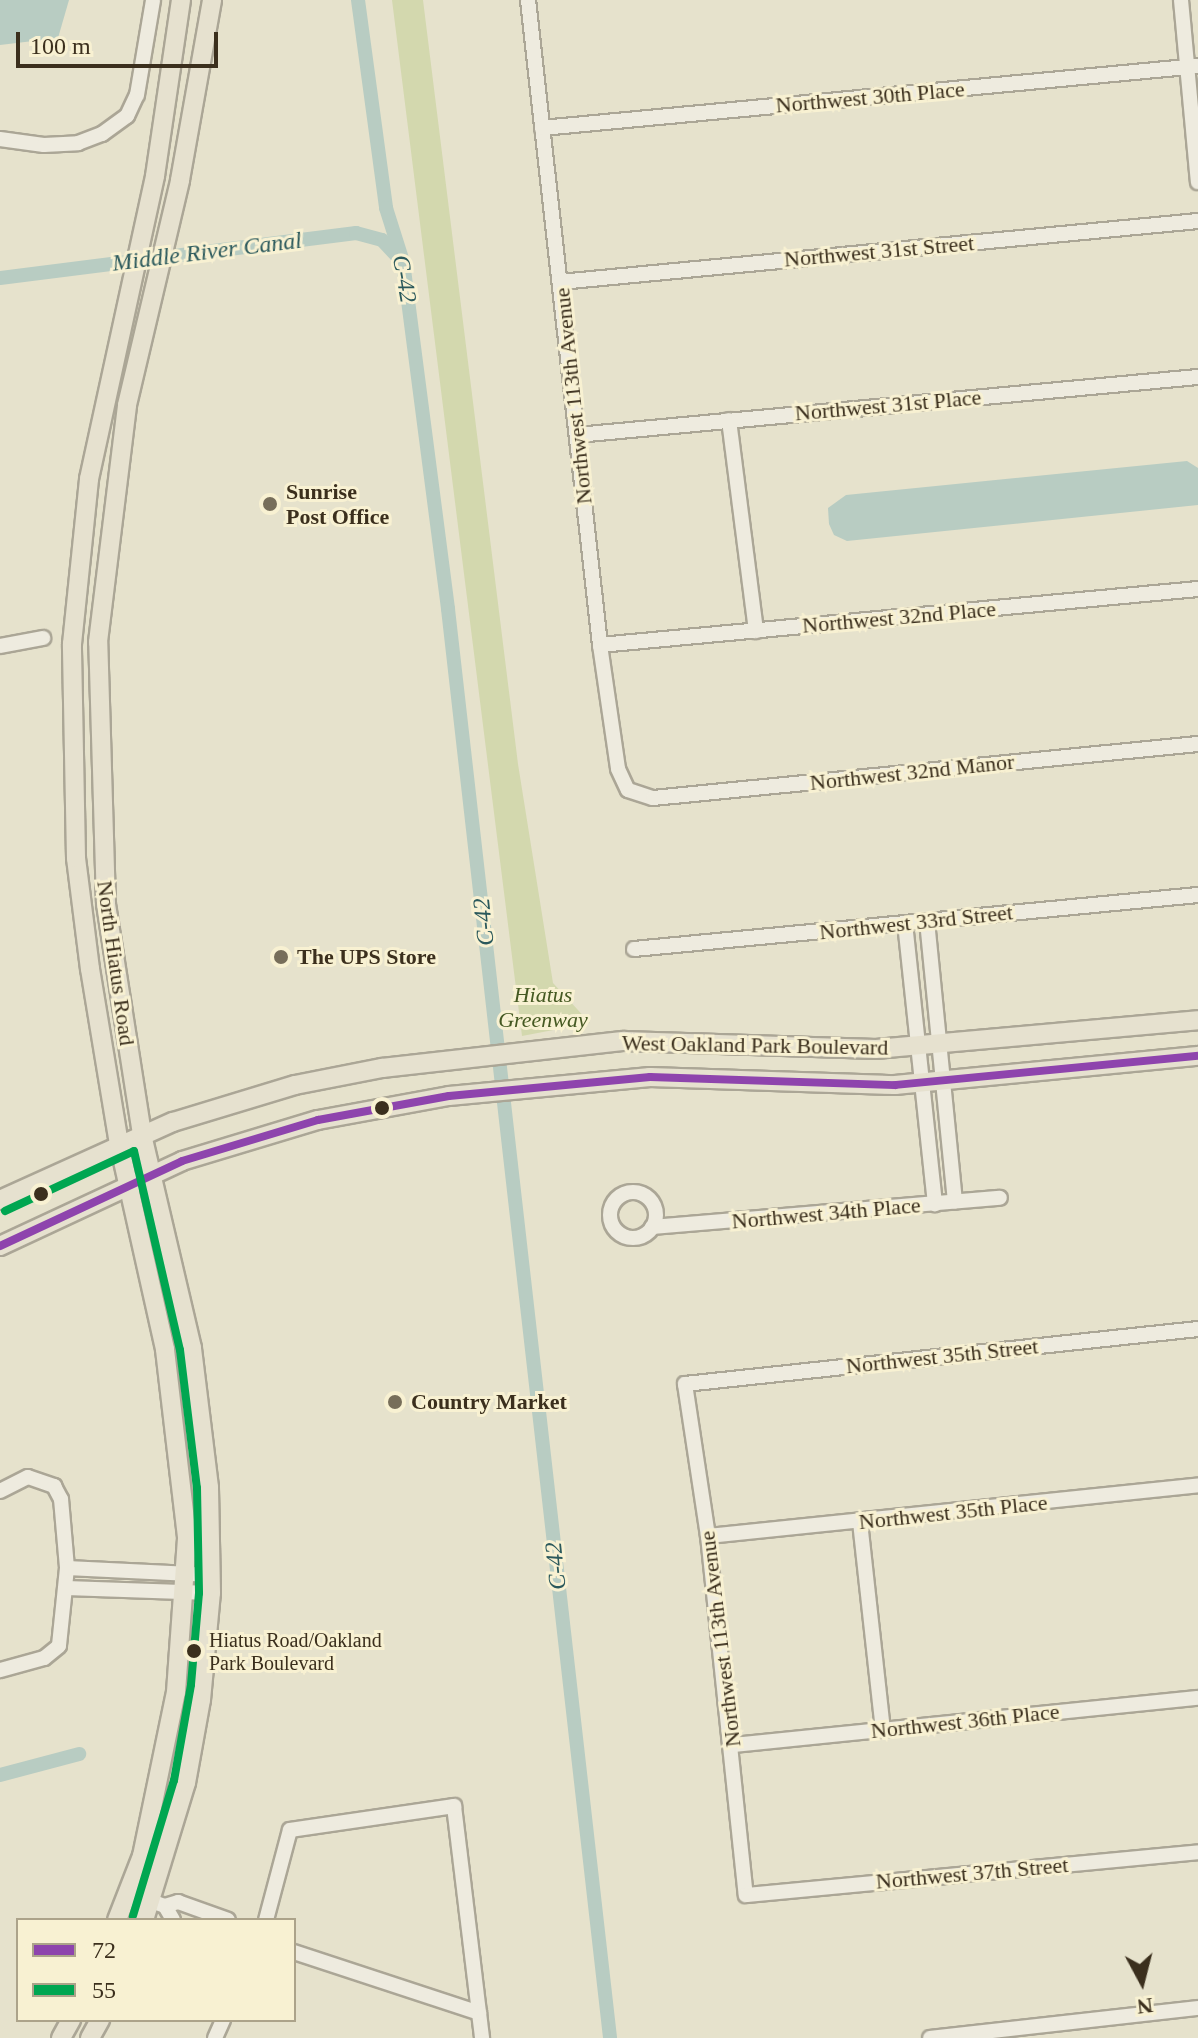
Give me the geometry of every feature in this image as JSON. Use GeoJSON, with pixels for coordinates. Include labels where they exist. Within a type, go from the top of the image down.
{"type":"FeatureCollection","features":[{"type":"Feature","properties":{"kind":"main road","name":"North Hiatus Road"},"geometry":{"type":"LineString","coordinates":[[118,1918],[129,1893],[160,1783],[176,1692],[186,1573],[184,1486],[165,1349],[127,1182],[97,1027],[76,858],[72,644],[89,479],[143,229],[181,0]]}},
{"type":"Feature","properties":{"kind":"main road","name":"North Hiatus Road"},"geometry":{"type":"LineString","coordinates":[[146,1918],[158,1903],[186,1783],[203,1687],[211,1584],[209,1487],[192,1348],[149,1174],[106,904],[98,642],[114,483],[169,225],[212,0]]}},
{"type":"Feature","properties":{"kind":"main road","name":"West Oakland Park Boulevard"},"geometry":{"type":"LineString","coordinates":[[0,1200],[142,1134],[295,1085],[444,1060],[660,1040],[838,1049],[918,1047],[1198,1020]]}},
{"type":"Feature","properties":{"kind":"main road","name":"West Oakland Park Boulevard"},"geometry":{"type":"LineString","coordinates":[[0,1246],[149,1174],[318,1120],[449,1096],[550,1084],[650,1077],[943,1082],[1198,1056]]}},
{"type":"Feature","properties":{"kind":"street"},"geometry":{"type":"LineString","coordinates":[[0,139],[44,145],[78,143],[102,134],[127,116],[137,95],[153,0]]}},
{"type":"Feature","properties":{"kind":"street","name":"Northwest 113th Avenue"},"geometry":{"type":"LineString","coordinates":[[528,0],[600,645],[618,769],[628,790]]}},
{"type":"Feature","properties":{"kind":"street"},"geometry":{"type":"LineString","coordinates":[[1181,0],[1193,67],[1198,182]]}},
{"type":"Feature","properties":{"kind":"street","name":"Northwest 30th Place"},"geometry":{"type":"LineString","coordinates":[[542,128],[1193,67]]}},
{"type":"Feature","properties":{"kind":"street","name":"Northwest 31st Street"},"geometry":{"type":"LineString","coordinates":[[560,282],[1198,221]]}},
{"type":"Feature","properties":{"kind":"street","name":"Northwest 31st Place"},"geometry":{"type":"LineString","coordinates":[[577,435],[1198,377]]}},
{"type":"Feature","properties":{"kind":"street"},"geometry":{"type":"LineString","coordinates":[[729,420],[756,631]]}},
{"type":"Feature","properties":{"kind":"street","name":"Northwest 32nd Place"},"geometry":{"type":"LineString","coordinates":[[600,645],[1198,589]]}},
{"type":"Feature","properties":{"kind":"street"},"geometry":{"type":"LineString","coordinates":[[0,646],[43,638]]}},
{"type":"Feature","properties":{"kind":"street","name":"Northwest 32nd Manor"},"geometry":{"type":"LineString","coordinates":[[628,790],[653,798],[1198,744]]}},
{"type":"Feature","properties":{"kind":"street","name":"Northwest 33rd Street"},"geometry":{"type":"LineString","coordinates":[[634,949],[1198,895]]}},
{"type":"Feature","properties":{"kind":"street"},"geometry":{"type":"LineString","coordinates":[[927,921],[955,1202]]}},
{"type":"Feature","properties":{"kind":"street"},"geometry":{"type":"LineString","coordinates":[[905,923],[935,1204]]}},
{"type":"Feature","properties":{"kind":"street","name":"Northwest 34th Place"},"geometry":{"type":"LineString","coordinates":[[652,1227],[1000,1198]]}},
{"type":"Feature","properties":{"kind":"street","name":"Northwest 35th Street"},"geometry":{"type":"LineString","coordinates":[[685,1384],[1198,1329]]}},
{"type":"Feature","properties":{"kind":"street","name":"Northwest 113th Avenue"},"geometry":{"type":"LineString","coordinates":[[685,1384],[708,1536],[733,1745],[746,1895]]}},
{"type":"Feature","properties":{"kind":"street"},"geometry":{"type":"LineString","coordinates":[[0,1491],[36,1477],[54,1486],[61,1499],[67,1568],[63,1638],[53,1653],[0,1670]]}},
{"type":"Feature","properties":{"kind":"street","name":"Northwest 35th Place"},"geometry":{"type":"LineString","coordinates":[[708,1536],[1198,1485]]}},
{"type":"Feature","properties":{"kind":"street"},"geometry":{"type":"LineString","coordinates":[[860,1522],[883,1729]]}},
{"type":"Feature","properties":{"kind":"street"},"geometry":{"type":"LineString","coordinates":[[67,1568],[186,1573],[211,1584]]}},
{"type":"Feature","properties":{"kind":"street"},"geometry":{"type":"LineString","coordinates":[[66,1588],[185,1592],[211,1584]]}},
{"type":"Feature","properties":{"kind":"street","name":"Northwest 36th Place"},"geometry":{"type":"LineString","coordinates":[[733,1745],[1198,1698]]}},
{"type":"Feature","properties":{"kind":"street"},"geometry":{"type":"LineString","coordinates":[[267,1918],[290,1830],[454,1806],[482,2038]]}},
{"type":"Feature","properties":{"kind":"street","name":"Northwest 37th Street"},"geometry":{"type":"LineString","coordinates":[[746,1895],[1198,1852]]}},
{"type":"Feature","properties":{"kind":"street"},"geometry":{"type":"LineString","coordinates":[[129,1893],[158,1903],[178,1902],[222,1918]]}},
{"type":"Feature","properties":{"kind":"street"},"geometry":{"type":"LineString","coordinates":[[158,1903],[171,1918]]}},
{"type":"Feature","properties":{"kind":"street"},"geometry":{"type":"LineString","coordinates":[[296,1953],[479,2013]]}},
{"type":"Feature","properties":{"kind":"street"},"geometry":{"type":"LineString","coordinates":[[930,2038],[1198,2008]]}},
{"type":"Feature","properties":{"kind":"green space","name":"Hiatus Greenway"},"geometry":{"type":"Polygon","coordinates":[[[392,0],[423,0],[518,764],[553,983],[590,1023],[522,1036],[392,0]]]}},
{"type":"Feature","properties":{"kind":"shaded area"},"geometry":{"type":"Polygon","coordinates":[[[0,0],[69,0],[58,38],[0,45],[0,0]]]}},
{"type":"Feature","properties":{"kind":"shaded area"},"geometry":{"type":"Polygon","coordinates":[[[1187,461],[1198,468],[1198,505],[847,541],[834,535],[829,524],[828,508],[846,495],[1187,461]]]}},
{"type":"Feature","properties":{"kind":"waterway","name":"C-42"},"geometry":{"type":"LineString","coordinates":[[358,0],[386,208],[403,262],[448,609],[610,2038]]}},
{"type":"Feature","properties":{"kind":"waterway","name":"Middle River Canal"},"geometry":{"type":"LineString","coordinates":[[0,278],[356,233],[382,240],[400,259]]}},
{"type":"Feature","properties":{"kind":"waterway"},"geometry":{"type":"LineString","coordinates":[[0,1775],[79,1754]]}},
{"type":"Feature","properties":{"kind":"transit line","name":"72"},"geometry":{"type":"LineString","coordinates":[[0,1246],[182,1161],[318,1120],[449,1096],[650,1077],[895,1085],[1198,1056]]}},
{"type":"Feature","properties":{"kind":"transit line","name":"55"},"geometry":{"type":"LineString","coordinates":[[5,1211],[134,1151],[180,1350],[197,1488],[199,1593],[191,1685],[174,1780],[133,1916]]}},
{"type":"Feature","properties":{"kind":"place","name":"Sunrise Post Office"},"geometry":{"type":"Point","coordinates":[270,504]}},
{"type":"Feature","properties":{"kind":"place","name":"The UPS Store"},"geometry":{"type":"Point","coordinates":[281,957]}},
{"type":"Feature","properties":{"kind":"place","name":"Country Market"},"geometry":{"type":"Point","coordinates":[395,1402]}},
{"type":"Feature","properties":{"kind":"place","name":"Hiatus Road/Oakland Park Boulevard"},"geometry":{"type":"Point","coordinates":[194,1651]}}]}
